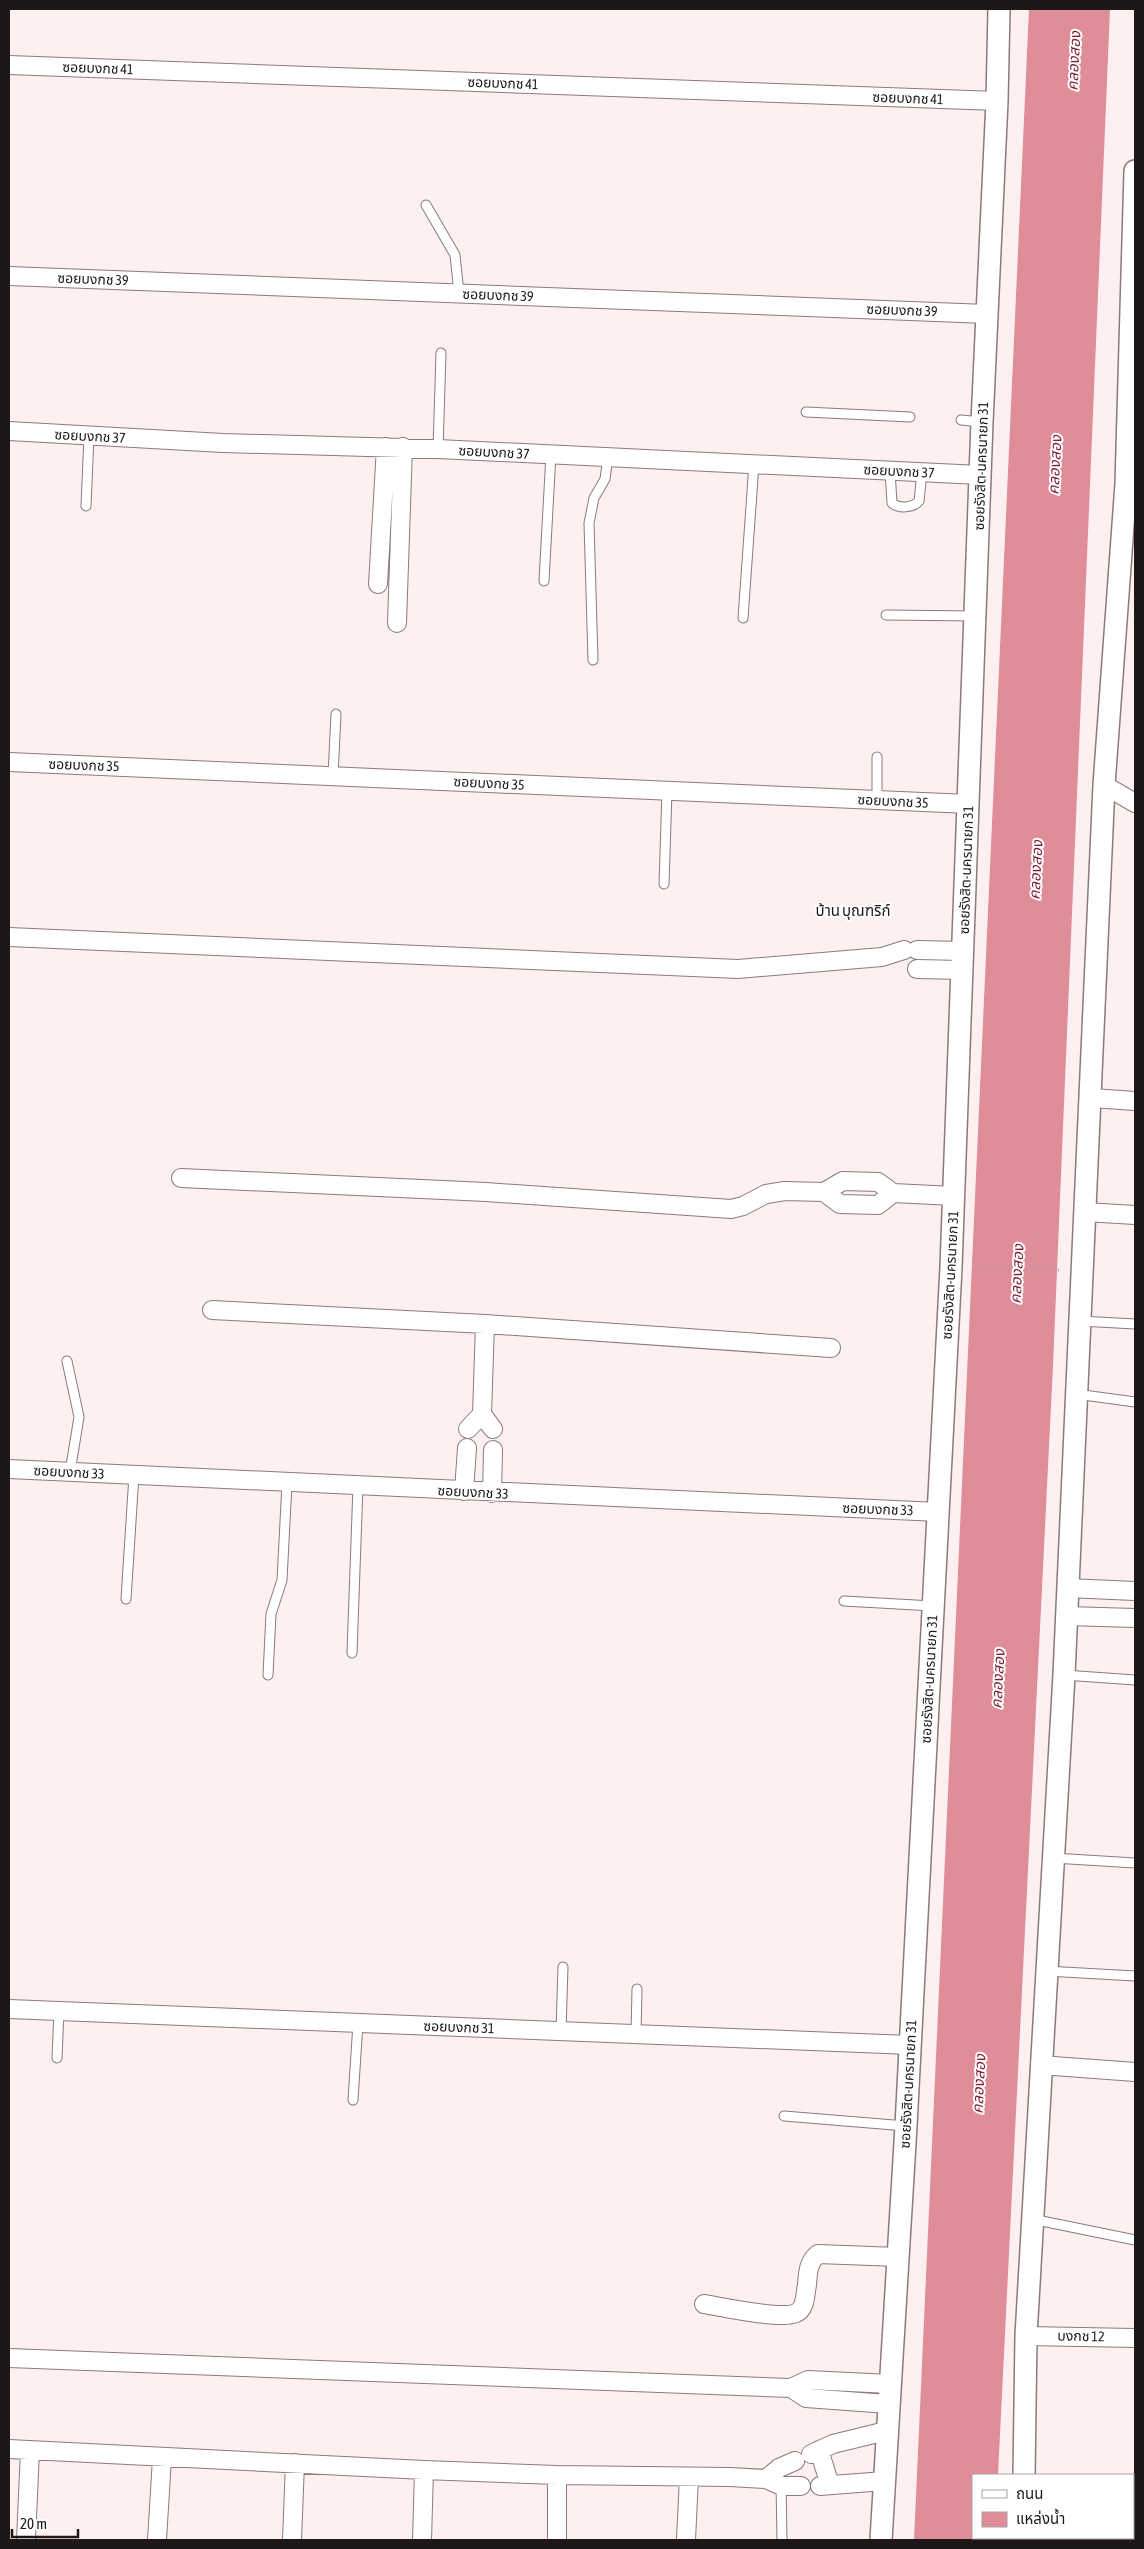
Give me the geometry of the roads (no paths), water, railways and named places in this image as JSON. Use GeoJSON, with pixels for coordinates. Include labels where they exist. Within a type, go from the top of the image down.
{"type":"FeatureCollection","features":[{"type":"Feature","properties":{"kind":"street","name":"ซอยรังสิต-นครนายก 31"},"geometry":{"type":"LineString","coordinates":[[881,2540],[886,2431],[906,2126],[954,1196],[999,9]]}},
{"type":"Feature","properties":{"kind":"street","name":"ซอยบงกช 41"},"geometry":{"type":"LineString","coordinates":[[9,65],[997,101]]}},
{"type":"Feature","properties":{"kind":"street"},"geometry":{"type":"LineString","coordinates":[[1024,2474],[1026,2336],[1067,1616],[1076,1394],[1092,1098],[1104,785],[1130,484],[1135,171]]}},
{"type":"Feature","properties":{"kind":"street","name":"ซอยบงกช 39"},"geometry":{"type":"LineString","coordinates":[[9,276],[987,314]]}},
{"type":"Feature","properties":{"kind":"street","name":"ซอยบงกช 37"},"geometry":{"type":"LineString","coordinates":[[9,432],[223,443],[404,447],[980,475]]}},
{"type":"Feature","properties":{"kind":"street"},"geometry":{"type":"LineString","coordinates":[[378,584],[386,447]]}},
{"type":"Feature","properties":{"kind":"street"},"geometry":{"type":"LineString","coordinates":[[397,622],[404,447]]}},
{"type":"Feature","properties":{"kind":"street","name":"ซอยบงกช 35"},"geometry":{"type":"LineString","coordinates":[[9,762],[968,804]]}},
{"type":"Feature","properties":{"kind":"street"},"geometry":{"type":"LineString","coordinates":[[1104,785],[1135,803]]}},
{"type":"Feature","properties":{"kind":"street"},"geometry":{"type":"LineString","coordinates":[[9,937],[738,969],[882,957],[911,950],[963,961]]}},
{"type":"Feature","properties":{"kind":"street"},"geometry":{"type":"LineString","coordinates":[[882,957],[911,968],[963,961]]}},
{"type":"Feature","properties":{"kind":"street"},"geometry":{"type":"LineString","coordinates":[[1092,1098],[1135,1101]]}},
{"type":"Feature","properties":{"kind":"street"},"geometry":{"type":"LineString","coordinates":[[180,1178],[486,1192],[731,1210],[766,1194],[786,1191],[824,1192],[843,1181],[878,1182],[893,1193],[954,1196]]}},
{"type":"Feature","properties":{"kind":"street"},"geometry":{"type":"LineString","coordinates":[[1085,1212],[1135,1214]]}},
{"type":"Feature","properties":{"kind":"street"},"geometry":{"type":"LineString","coordinates":[[212,1310],[485,1324],[831,1348]]}},
{"type":"Feature","properties":{"kind":"street"},"geometry":{"type":"LineString","coordinates":[[485,1324],[482,1414],[493,1429]]}},
{"type":"Feature","properties":{"kind":"street"},"geometry":{"type":"LineString","coordinates":[[468,1430],[482,1414]]}},
{"type":"Feature","properties":{"kind":"street"},"geometry":{"type":"LineString","coordinates":[[464,1491],[467,1448]]}},
{"type":"Feature","properties":{"kind":"street"},"geometry":{"type":"LineString","coordinates":[[492,1492],[493,1450]]}},
{"type":"Feature","properties":{"kind":"street","name":"ซอยบงกช 33"},"geometry":{"type":"LineString","coordinates":[[9,1469],[938,1512]]}},
{"type":"Feature","properties":{"kind":"street"},"geometry":{"type":"LineString","coordinates":[[1067,1588],[1135,1591]]}},
{"type":"Feature","properties":{"kind":"street"},"geometry":{"type":"LineString","coordinates":[[1067,1616],[1135,1618]]}},
{"type":"Feature","properties":{"kind":"street","name":"ซอยบงกช 31"},"geometry":{"type":"LineString","coordinates":[[9,2009],[910,2046]]}},
{"type":"Feature","properties":{"kind":"street"},"geometry":{"type":"LineString","coordinates":[[1040,2066],[1135,2072]]}},
{"type":"Feature","properties":{"kind":"street"},"geometry":{"type":"LineString","coordinates":[[704,2304],[783,2315],[797,2313],[804,2306],[812,2258],[818,2254],[898,2257]]}},
{"type":"Feature","properties":{"kind":"street","name":"บงกช 12"},"geometry":{"type":"LineString","coordinates":[[1026,2336],[1135,2338]]}},
{"type":"Feature","properties":{"kind":"street"},"geometry":{"type":"LineString","coordinates":[[9,2358],[791,2388],[806,2398],[889,2394]]}},
{"type":"Feature","properties":{"kind":"street"},"geometry":{"type":"LineString","coordinates":[[884,2481],[825,2485],[815,2452],[833,2444],[886,2431]]}},
{"type":"Feature","properties":{"kind":"street"},"geometry":{"type":"LineString","coordinates":[[9,2449],[162,2458],[558,2475],[689,2477],[780,2473],[801,2486]]}},
{"type":"Feature","properties":{"kind":"street"},"geometry":{"type":"LineString","coordinates":[[26,2540],[30,2450]]}},
{"type":"Feature","properties":{"kind":"street"},"geometry":{"type":"LineString","coordinates":[[158,2540],[162,2458]]}},
{"type":"Feature","properties":{"kind":"street"},"geometry":{"type":"LineString","coordinates":[[292,2540],[295,2463]]}},
{"type":"Feature","properties":{"kind":"street"},"geometry":{"type":"LineString","coordinates":[[422,2540],[424,2470]]}},
{"type":"Feature","properties":{"kind":"street"},"geometry":{"type":"LineString","coordinates":[[557,2540],[558,2475]]}},
{"type":"Feature","properties":{"kind":"street"},"geometry":{"type":"LineString","coordinates":[[686,2540],[689,2477]]}},
{"type":"Feature","properties":{"kind":"lane"},"geometry":{"type":"LineString","coordinates":[[426,205],[455,255],[459,293]]}},
{"type":"Feature","properties":{"kind":"lane"},"geometry":{"type":"LineString","coordinates":[[438,449],[441,354]]}},
{"type":"Feature","properties":{"kind":"lane"},"geometry":{"type":"LineString","coordinates":[[806,412],[910,417]]}},
{"type":"Feature","properties":{"kind":"lane"},"geometry":{"type":"LineString","coordinates":[[961,420],[982,422]]}},
{"type":"Feature","properties":{"kind":"lane"},"geometry":{"type":"LineString","coordinates":[[86,506],[90,436]]}},
{"type":"Feature","properties":{"kind":"lane"},"geometry":{"type":"LineString","coordinates":[[544,581],[551,454]]}},
{"type":"Feature","properties":{"kind":"lane"},"geometry":{"type":"LineString","coordinates":[[593,660],[589,523],[594,498],[605,480],[608,457]]}},
{"type":"Feature","properties":{"kind":"lane"},"geometry":{"type":"LineString","coordinates":[[743,618],[754,464]]}},
{"type":"Feature","properties":{"kind":"lane"},"geometry":{"type":"LineString","coordinates":[[890,471],[892,502],[895,506],[910,507],[919,501],[922,472]]}},
{"type":"Feature","properties":{"kind":"lane"},"geometry":{"type":"LineString","coordinates":[[886,615],[975,616]]}},
{"type":"Feature","properties":{"kind":"lane"},"geometry":{"type":"LineString","coordinates":[[333,776],[336,714]]}},
{"type":"Feature","properties":{"kind":"lane"},"geometry":{"type":"LineString","coordinates":[[877,800],[878,757]]}},
{"type":"Feature","properties":{"kind":"lane"},"geometry":{"type":"LineString","coordinates":[[664,884],[667,791]]}},
{"type":"Feature","properties":{"kind":"lane"},"geometry":{"type":"LineString","coordinates":[[1080,1321],[1135,1324]]}},
{"type":"Feature","properties":{"kind":"lane"},"geometry":{"type":"LineString","coordinates":[[67,1360],[80,1418],[70,1472]]}},
{"type":"Feature","properties":{"kind":"lane"},"geometry":{"type":"LineString","coordinates":[[1076,1394],[1135,1402]]}},
{"type":"Feature","properties":{"kind":"lane"},"geometry":{"type":"LineString","coordinates":[[126,1599],[134,1475]]}},
{"type":"Feature","properties":{"kind":"lane"},"geometry":{"type":"LineString","coordinates":[[268,1675],[271,1614],[282,1580],[287,1482]]}},
{"type":"Feature","properties":{"kind":"lane"},"geometry":{"type":"LineString","coordinates":[[352,1653],[358,1486]]}},
{"type":"Feature","properties":{"kind":"lane"},"geometry":{"type":"LineString","coordinates":[[844,1601],[933,1606]]}},
{"type":"Feature","properties":{"kind":"lane"},"geometry":{"type":"LineString","coordinates":[[1064,1675],[1135,1680]]}},
{"type":"Feature","properties":{"kind":"lane"},"geometry":{"type":"LineString","coordinates":[[1052,1858],[1135,1863]]}},
{"type":"Feature","properties":{"kind":"lane"},"geometry":{"type":"LineString","coordinates":[[561,2031],[563,1967]]}},
{"type":"Feature","properties":{"kind":"lane"},"geometry":{"type":"LineString","coordinates":[[1046,1971],[1135,1976]]}},
{"type":"Feature","properties":{"kind":"lane"},"geometry":{"type":"LineString","coordinates":[[636,1989],[636,2034]]}},
{"type":"Feature","properties":{"kind":"lane"},"geometry":{"type":"LineString","coordinates":[[57,2058],[59,2011]]}},
{"type":"Feature","properties":{"kind":"lane"},"geometry":{"type":"LineString","coordinates":[[353,2100],[358,2023]]}},
{"type":"Feature","properties":{"kind":"lane"},"geometry":{"type":"LineString","coordinates":[[784,2116],[906,2126]]}},
{"type":"Feature","properties":{"kind":"lane"},"geometry":{"type":"LineString","coordinates":[[1032,2219],[1135,2240]]}},
{"type":"Feature","properties":{"kind":"lane"},"geometry":{"type":"LineString","coordinates":[[780,2473],[782,2540]]}},
{"type":"Feature","properties":{"kind":"water","name":"คลองสอง"},"geometry":{"type":"Polygon","coordinates":[[[1029,9],[1110,9],[1053,1366],[998,2474],[972,2474],[972,2539],[995,2540],[914,2540],[1029,9]]]}},
{"type":"Feature","properties":{"kind":"district","name":"บ้าน บุณฑริก์"},"geometry":{"type":"Point","coordinates":[853,911]}}]}
